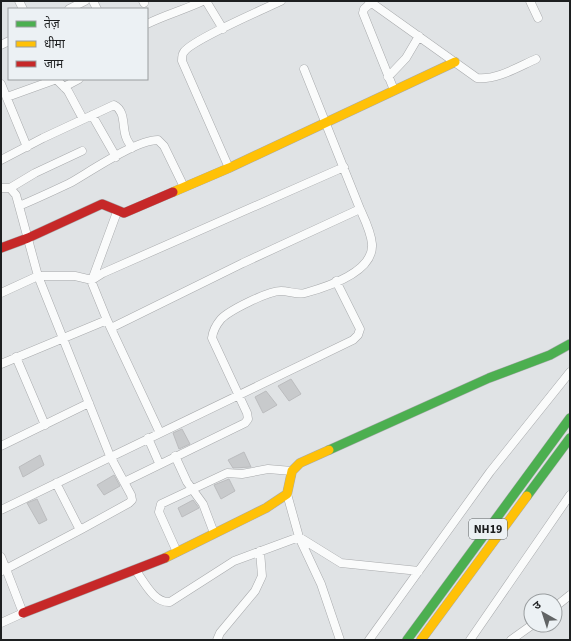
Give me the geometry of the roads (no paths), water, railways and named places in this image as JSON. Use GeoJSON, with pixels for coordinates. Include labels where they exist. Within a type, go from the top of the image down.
{"type":"FeatureCollection","features":[{"type":"Feature","properties":{"kind":"main road"},"geometry":{"type":"LineString","coordinates":[[1,248],[28,238],[102,204],[117,212],[124,213],[228,168],[455,62]]}},
{"type":"Feature","properties":{"kind":"main road"},"geometry":{"type":"LineString","coordinates":[[23,613],[87,587],[136,571],[177,552],[266,508],[287,494],[292,471],[300,463],[393,420],[490,378],[550,355],[570,344]]}},
{"type":"Feature","properties":{"kind":"main road","name":"NH19"},"geometry":{"type":"LineString","coordinates":[[407,640],[570,418]]}},
{"type":"Feature","properties":{"kind":"main road","name":"NH19"},"geometry":{"type":"LineString","coordinates":[[422,640],[570,438]]}},
{"type":"Feature","properties":{"kind":"street"},"geometry":{"type":"LineString","coordinates":[[71,8],[85,1]]}},
{"type":"Feature","properties":{"kind":"street"},"geometry":{"type":"LineString","coordinates":[[148,24],[182,11],[203,1]]}},
{"type":"Feature","properties":{"kind":"street"},"geometry":{"type":"LineString","coordinates":[[206,1],[223,29]]}},
{"type":"Feature","properties":{"kind":"street"},"geometry":{"type":"LineString","coordinates":[[228,168],[182,61],[183,53],[189,48],[223,29],[281,1]]}},
{"type":"Feature","properties":{"kind":"street"},"geometry":{"type":"LineString","coordinates":[[394,90],[363,13],[364,9],[371,1],[477,78],[487,79],[536,59]]}},
{"type":"Feature","properties":{"kind":"street"},"geometry":{"type":"LineString","coordinates":[[530,1],[538,18]]}},
{"type":"Feature","properties":{"kind":"street"},"geometry":{"type":"LineString","coordinates":[[388,77],[406,58],[419,36]]}},
{"type":"Feature","properties":{"kind":"street"},"geometry":{"type":"LineString","coordinates":[[124,482],[160,463],[245,423],[248,419],[247,413],[212,338],[214,329],[222,318],[270,292],[282,291],[304,293],[336,281],[356,272],[365,264],[371,255],[372,245],[369,232],[304,69]]}},
{"type":"Feature","properties":{"kind":"street"},"geometry":{"type":"LineString","coordinates":[[7,96],[53,80]]}},
{"type":"Feature","properties":{"kind":"street"},"geometry":{"type":"LineString","coordinates":[[57,80],[74,101],[83,119]]}},
{"type":"Feature","properties":{"kind":"street"},"geometry":{"type":"LineString","coordinates":[[64,87],[77,80]]}},
{"type":"Feature","properties":{"kind":"street"},"geometry":{"type":"LineString","coordinates":[[1,84],[27,147]]}},
{"type":"Feature","properties":{"kind":"street"},"geometry":{"type":"LineString","coordinates":[[1,160],[111,106],[116,107],[123,118],[125,136],[132,148]]}},
{"type":"Feature","properties":{"kind":"street"},"geometry":{"type":"LineString","coordinates":[[92,115],[116,157]]}},
{"type":"Feature","properties":{"kind":"street"},"geometry":{"type":"LineString","coordinates":[[19,206],[69,183],[132,148],[150,140],[158,140],[164,146],[184,187]]}},
{"type":"Feature","properties":{"kind":"street"},"geometry":{"type":"LineString","coordinates":[[1,188],[10,188],[35,173],[82,151]]}},
{"type":"Feature","properties":{"kind":"street"},"geometry":{"type":"LineString","coordinates":[[1,293],[38,276],[74,276],[92,280],[103,273],[344,167]]}},
{"type":"Feature","properties":{"kind":"street"},"geometry":{"type":"LineString","coordinates":[[4,570],[80,530],[132,500],[131,495],[110,456],[38,276],[16,195],[10,188]]}},
{"type":"Feature","properties":{"kind":"street"},"geometry":{"type":"LineString","coordinates":[[111,328],[243,263],[360,209]]}},
{"type":"Feature","properties":{"kind":"street"},"geometry":{"type":"LineString","coordinates":[[117,212],[92,280],[107,320],[160,433]]}},
{"type":"Feature","properties":{"kind":"street"},"geometry":{"type":"LineString","coordinates":[[1,510],[238,394],[353,340],[358,335],[360,329],[336,281]]}},
{"type":"Feature","properties":{"kind":"street"},"geometry":{"type":"LineString","coordinates":[[1,364],[107,320]]}},
{"type":"Feature","properties":{"kind":"street"},"geometry":{"type":"LineString","coordinates":[[16,357],[45,425]]}},
{"type":"Feature","properties":{"kind":"street"},"geometry":{"type":"LineString","coordinates":[[369,640],[490,472],[570,372]]}},
{"type":"Feature","properties":{"kind":"street"},"geometry":{"type":"LineString","coordinates":[[1,446],[89,404]]}},
{"type":"Feature","properties":{"kind":"street"},"geometry":{"type":"LineString","coordinates":[[148,438],[160,463]]}},
{"type":"Feature","properties":{"kind":"street"},"geometry":{"type":"LineString","coordinates":[[176,456],[192,488],[203,504],[214,533]]}},
{"type":"Feature","properties":{"kind":"street"},"geometry":{"type":"LineString","coordinates":[[177,552],[163,522],[159,508],[161,504],[192,488],[227,473],[242,474],[268,469],[292,471]]}},
{"type":"Feature","properties":{"kind":"street"},"geometry":{"type":"LineString","coordinates":[[56,482],[80,530]]}},
{"type":"Feature","properties":{"kind":"street"},"geometry":{"type":"LineString","coordinates":[[287,494],[299,537],[321,584],[340,640]]}},
{"type":"Feature","properties":{"kind":"street"},"geometry":{"type":"LineString","coordinates":[[470,640],[570,495]]}},
{"type":"Feature","properties":{"kind":"street"},"geometry":{"type":"LineString","coordinates":[[299,537],[341,563],[419,571]]}},
{"type":"Feature","properties":{"kind":"street"},"geometry":{"type":"LineString","coordinates":[[136,571],[156,597],[163,602],[170,602],[234,561],[299,537]]}},
{"type":"Feature","properties":{"kind":"street"},"geometry":{"type":"LineString","coordinates":[[217,640],[220,633],[255,591],[262,576],[260,551]]}},
{"type":"Feature","properties":{"kind":"street"},"geometry":{"type":"LineString","coordinates":[[1,557],[4,570],[23,613],[1,623]]}},
{"type":"Feature","properties":{"kind":"street"},"geometry":{"type":"LineString","coordinates":[[511,640],[523,631]]}}]}
